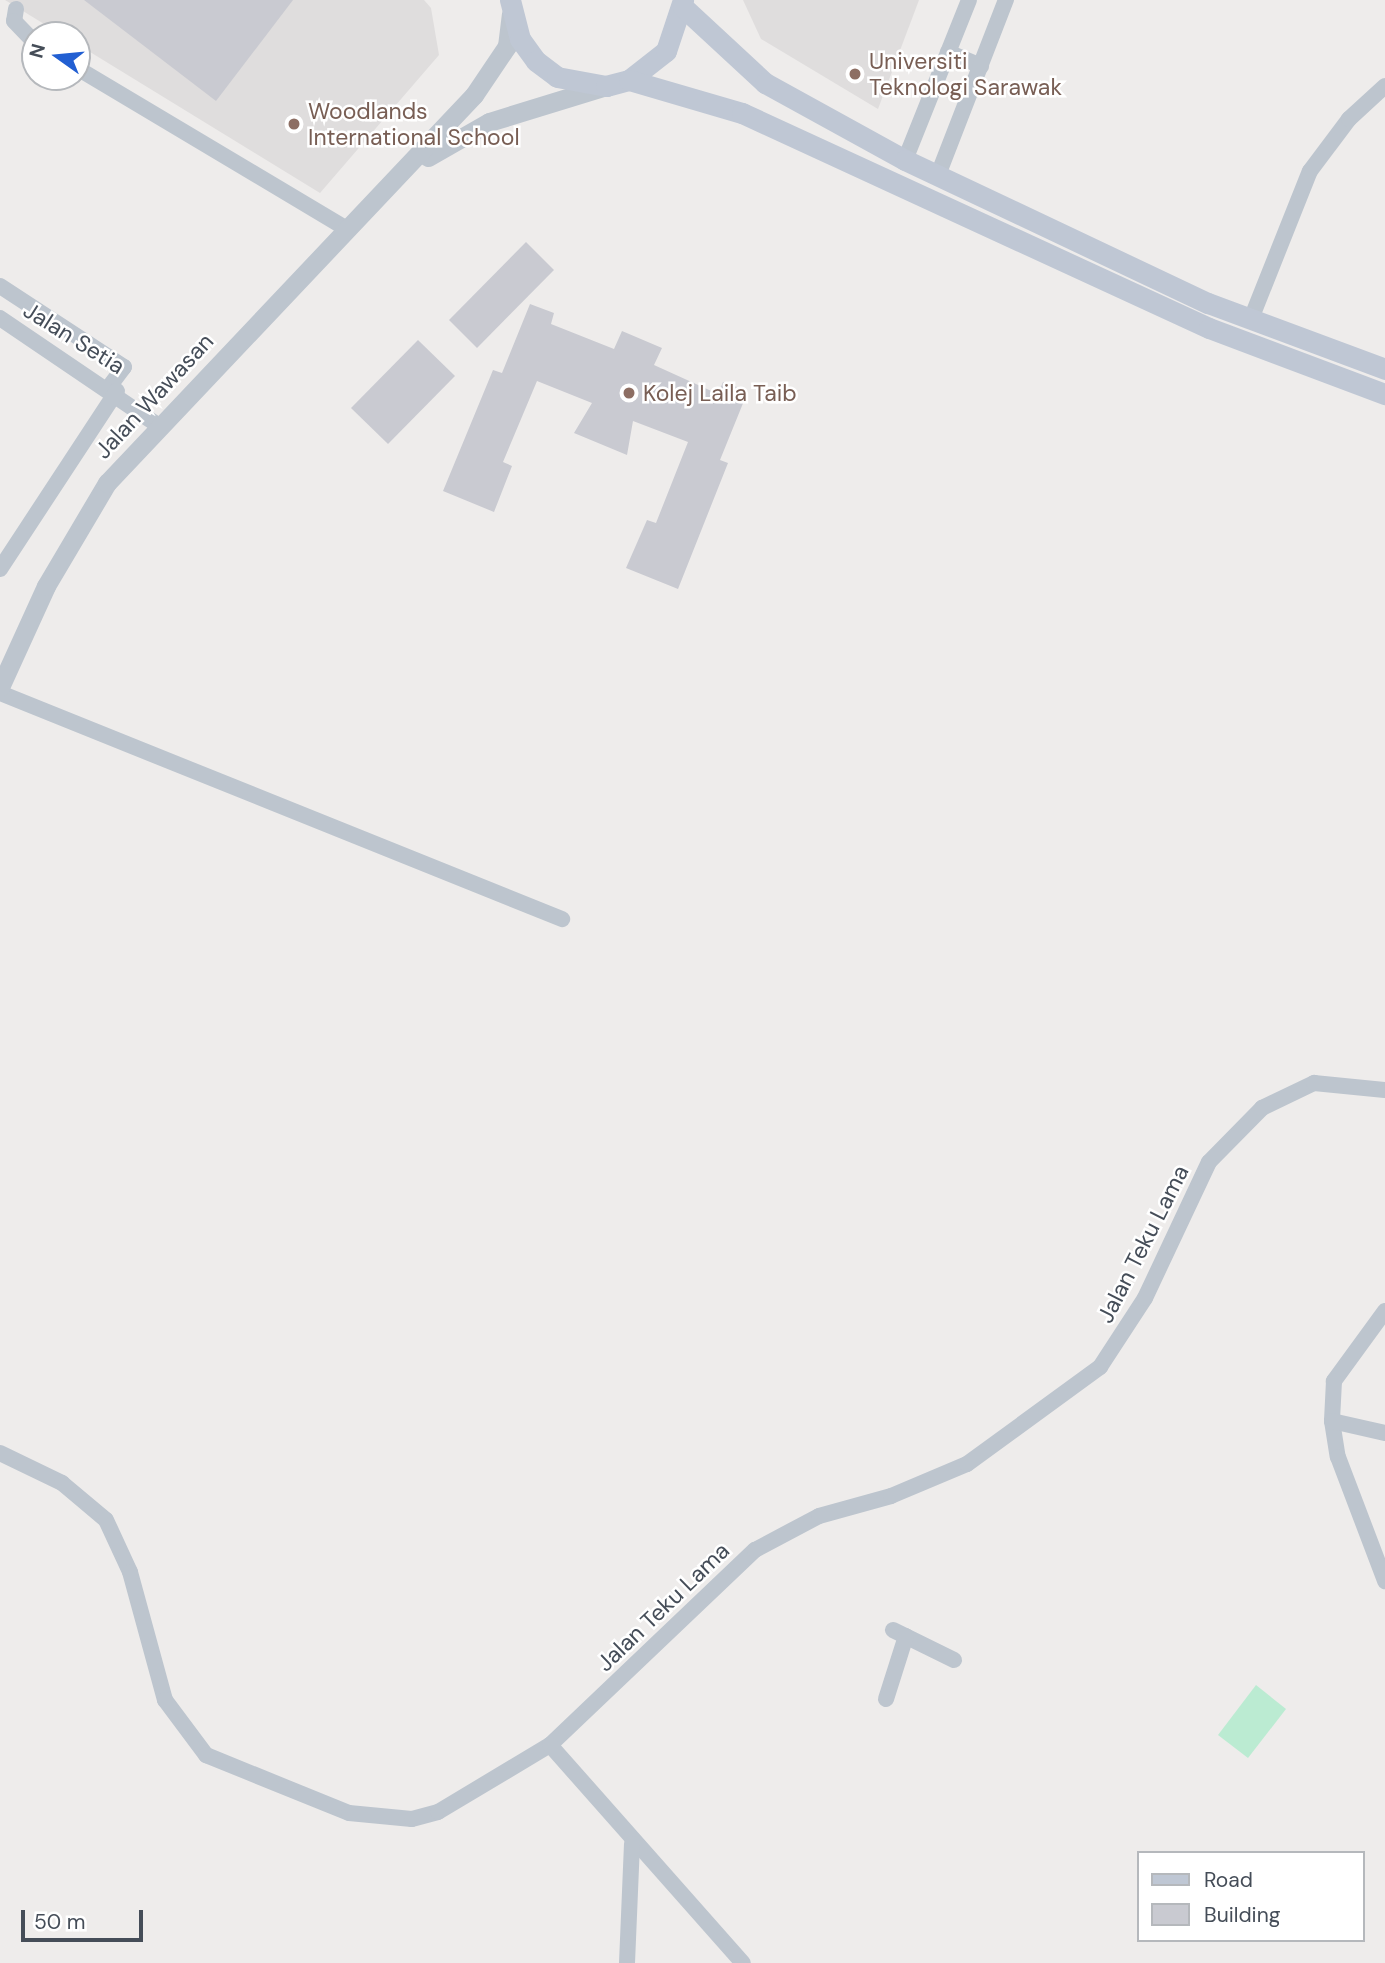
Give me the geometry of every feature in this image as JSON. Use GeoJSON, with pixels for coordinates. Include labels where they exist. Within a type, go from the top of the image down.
{"type":"FeatureCollection","features":[{"type":"Feature","properties":{"kind":"main road"},"geometry":{"type":"LineString","coordinates":[[510,4],[536,61],[557,77],[606,86],[629,80],[666,51],[683,4],[765,83],[905,160],[1251,319],[1385,369]]}},
{"type":"Feature","properties":{"kind":"main road"},"geometry":{"type":"LineString","coordinates":[[629,80],[743,113],[1209,328],[1385,394]]}},
{"type":"Feature","properties":{"kind":"street"},"geometry":{"type":"LineString","coordinates":[[905,160],[969,0]]}},
{"type":"Feature","properties":{"kind":"street"},"geometry":{"type":"LineString","coordinates":[[938,175],[1006,0]]}},
{"type":"Feature","properties":{"kind":"street"},"geometry":{"type":"LineString","coordinates":[[399,177],[494,68],[506,46],[510,4]]}},
{"type":"Feature","properties":{"kind":"street"},"geometry":{"type":"LineString","coordinates":[[16,9],[18,28],[21,31]]}},
{"type":"Feature","properties":{"kind":"street"},"geometry":{"type":"LineString","coordinates":[[948,52],[981,66]]}},
{"type":"Feature","properties":{"kind":"street"},"geometry":{"type":"LineString","coordinates":[[91,76],[348,229]]}},
{"type":"Feature","properties":{"kind":"street"},"geometry":{"type":"LineString","coordinates":[[399,177],[489,122],[606,86]]}},
{"type":"Feature","properties":{"kind":"street"},"geometry":{"type":"LineString","coordinates":[[1251,319],[1310,172],[1342,128],[1385,86]]}},
{"type":"Feature","properties":{"kind":"street","name":"Jalan Wawasan"},"geometry":{"type":"LineString","coordinates":[[0,687],[72,536],[156,424],[399,177]]}},
{"type":"Feature","properties":{"kind":"street"},"geometry":{"type":"LineString","coordinates":[[0,286],[124,367],[113,389],[0,569]]}},
{"type":"Feature","properties":{"kind":"street","name":"Jalan Setia"},"geometry":{"type":"LineString","coordinates":[[0,318],[113,389],[156,424]]}},
{"type":"Feature","properties":{"kind":"street"},"geometry":{"type":"LineString","coordinates":[[0,693],[562,919]]}},
{"type":"Feature","properties":{"kind":"street","name":"Jalan Teku Lama"},"geometry":{"type":"LineString","coordinates":[[0,1453],[62,1483],[106,1520],[130,1572],[165,1700],[183,1731],[231,1770],[349,1813],[412,1819],[465,1800],[550,1745],[755,1550],[819,1516],[891,1496],[967,1464],[1100,1367],[1145,1298],[1209,1162],[1252,1117],[1314,1083],[1385,1090]]}},
{"type":"Feature","properties":{"kind":"street"},"geometry":{"type":"LineString","coordinates":[[1385,1311],[1335,1381],[1332,1421],[1338,1457],[1385,1581]]}},
{"type":"Feature","properties":{"kind":"street"},"geometry":{"type":"LineString","coordinates":[[1332,1421],[1385,1433]]}},
{"type":"Feature","properties":{"kind":"street"},"geometry":{"type":"LineString","coordinates":[[886,1699],[899,1633],[954,1660]]}},
{"type":"Feature","properties":{"kind":"street"},"geometry":{"type":"LineString","coordinates":[[550,1745],[632,1844],[743,1963]]}},
{"type":"Feature","properties":{"kind":"street"},"geometry":{"type":"LineString","coordinates":[[627,1963],[632,1844]]}},
{"type":"Feature","properties":{"kind":"shaded area","name":"Woodlands International School"},"geometry":{"type":"Polygon","coordinates":[[[5,0],[424,0],[431,8],[439,55],[320,193],[91,53],[91,21],[39,21],[5,0]]]}},
{"type":"Feature","properties":{"kind":"shaded area","name":"Universiti Teknologi Sarawak"},"geometry":{"type":"Polygon","coordinates":[[[743,0],[919,0],[878,109],[761,39],[743,0]]]}},
{"type":"Feature","properties":{"kind":"green space"},"geometry":{"type":"Polygon","coordinates":[[[1256,1685],[1286,1709],[1248,1758],[1218,1735],[1256,1685]]]}},
{"type":"Feature","properties":{"kind":"building"},"geometry":{"type":"Polygon","coordinates":[[[84,0],[293,0],[216,101],[84,0]]]}},
{"type":"Feature","properties":{"kind":"building"},"geometry":{"type":"Polygon","coordinates":[[[526,242],[554,270],[477,348],[449,320],[526,242]]]}},
{"type":"Feature","properties":{"kind":"building"},"geometry":{"type":"Polygon","coordinates":[[[530,304],[554,313],[551,324],[614,349],[622,331],[662,348],[654,365],[718,394],[723,382],[748,391],[720,460],[728,463],[678,589],[626,568],[647,520],[656,523],[688,442],[633,421],[627,455],[574,433],[592,403],[537,381],[503,462],[512,466],[494,512],[443,491],[493,370],[502,373],[530,304]]]}},
{"type":"Feature","properties":{"kind":"building"},"geometry":{"type":"Polygon","coordinates":[[[418,340],[455,376],[388,444],[351,408],[418,340]]]}},
{"type":"Feature","properties":{"kind":"place","name":"Universiti Teknologi Sarawak"},"geometry":{"type":"Point","coordinates":[855,74]}},
{"type":"Feature","properties":{"kind":"place","name":"Woodlands International School"},"geometry":{"type":"Point","coordinates":[294,124]}},
{"type":"Feature","properties":{"kind":"place","name":"Kolej Laila Taib"},"geometry":{"type":"Point","coordinates":[629,393]}}]}
